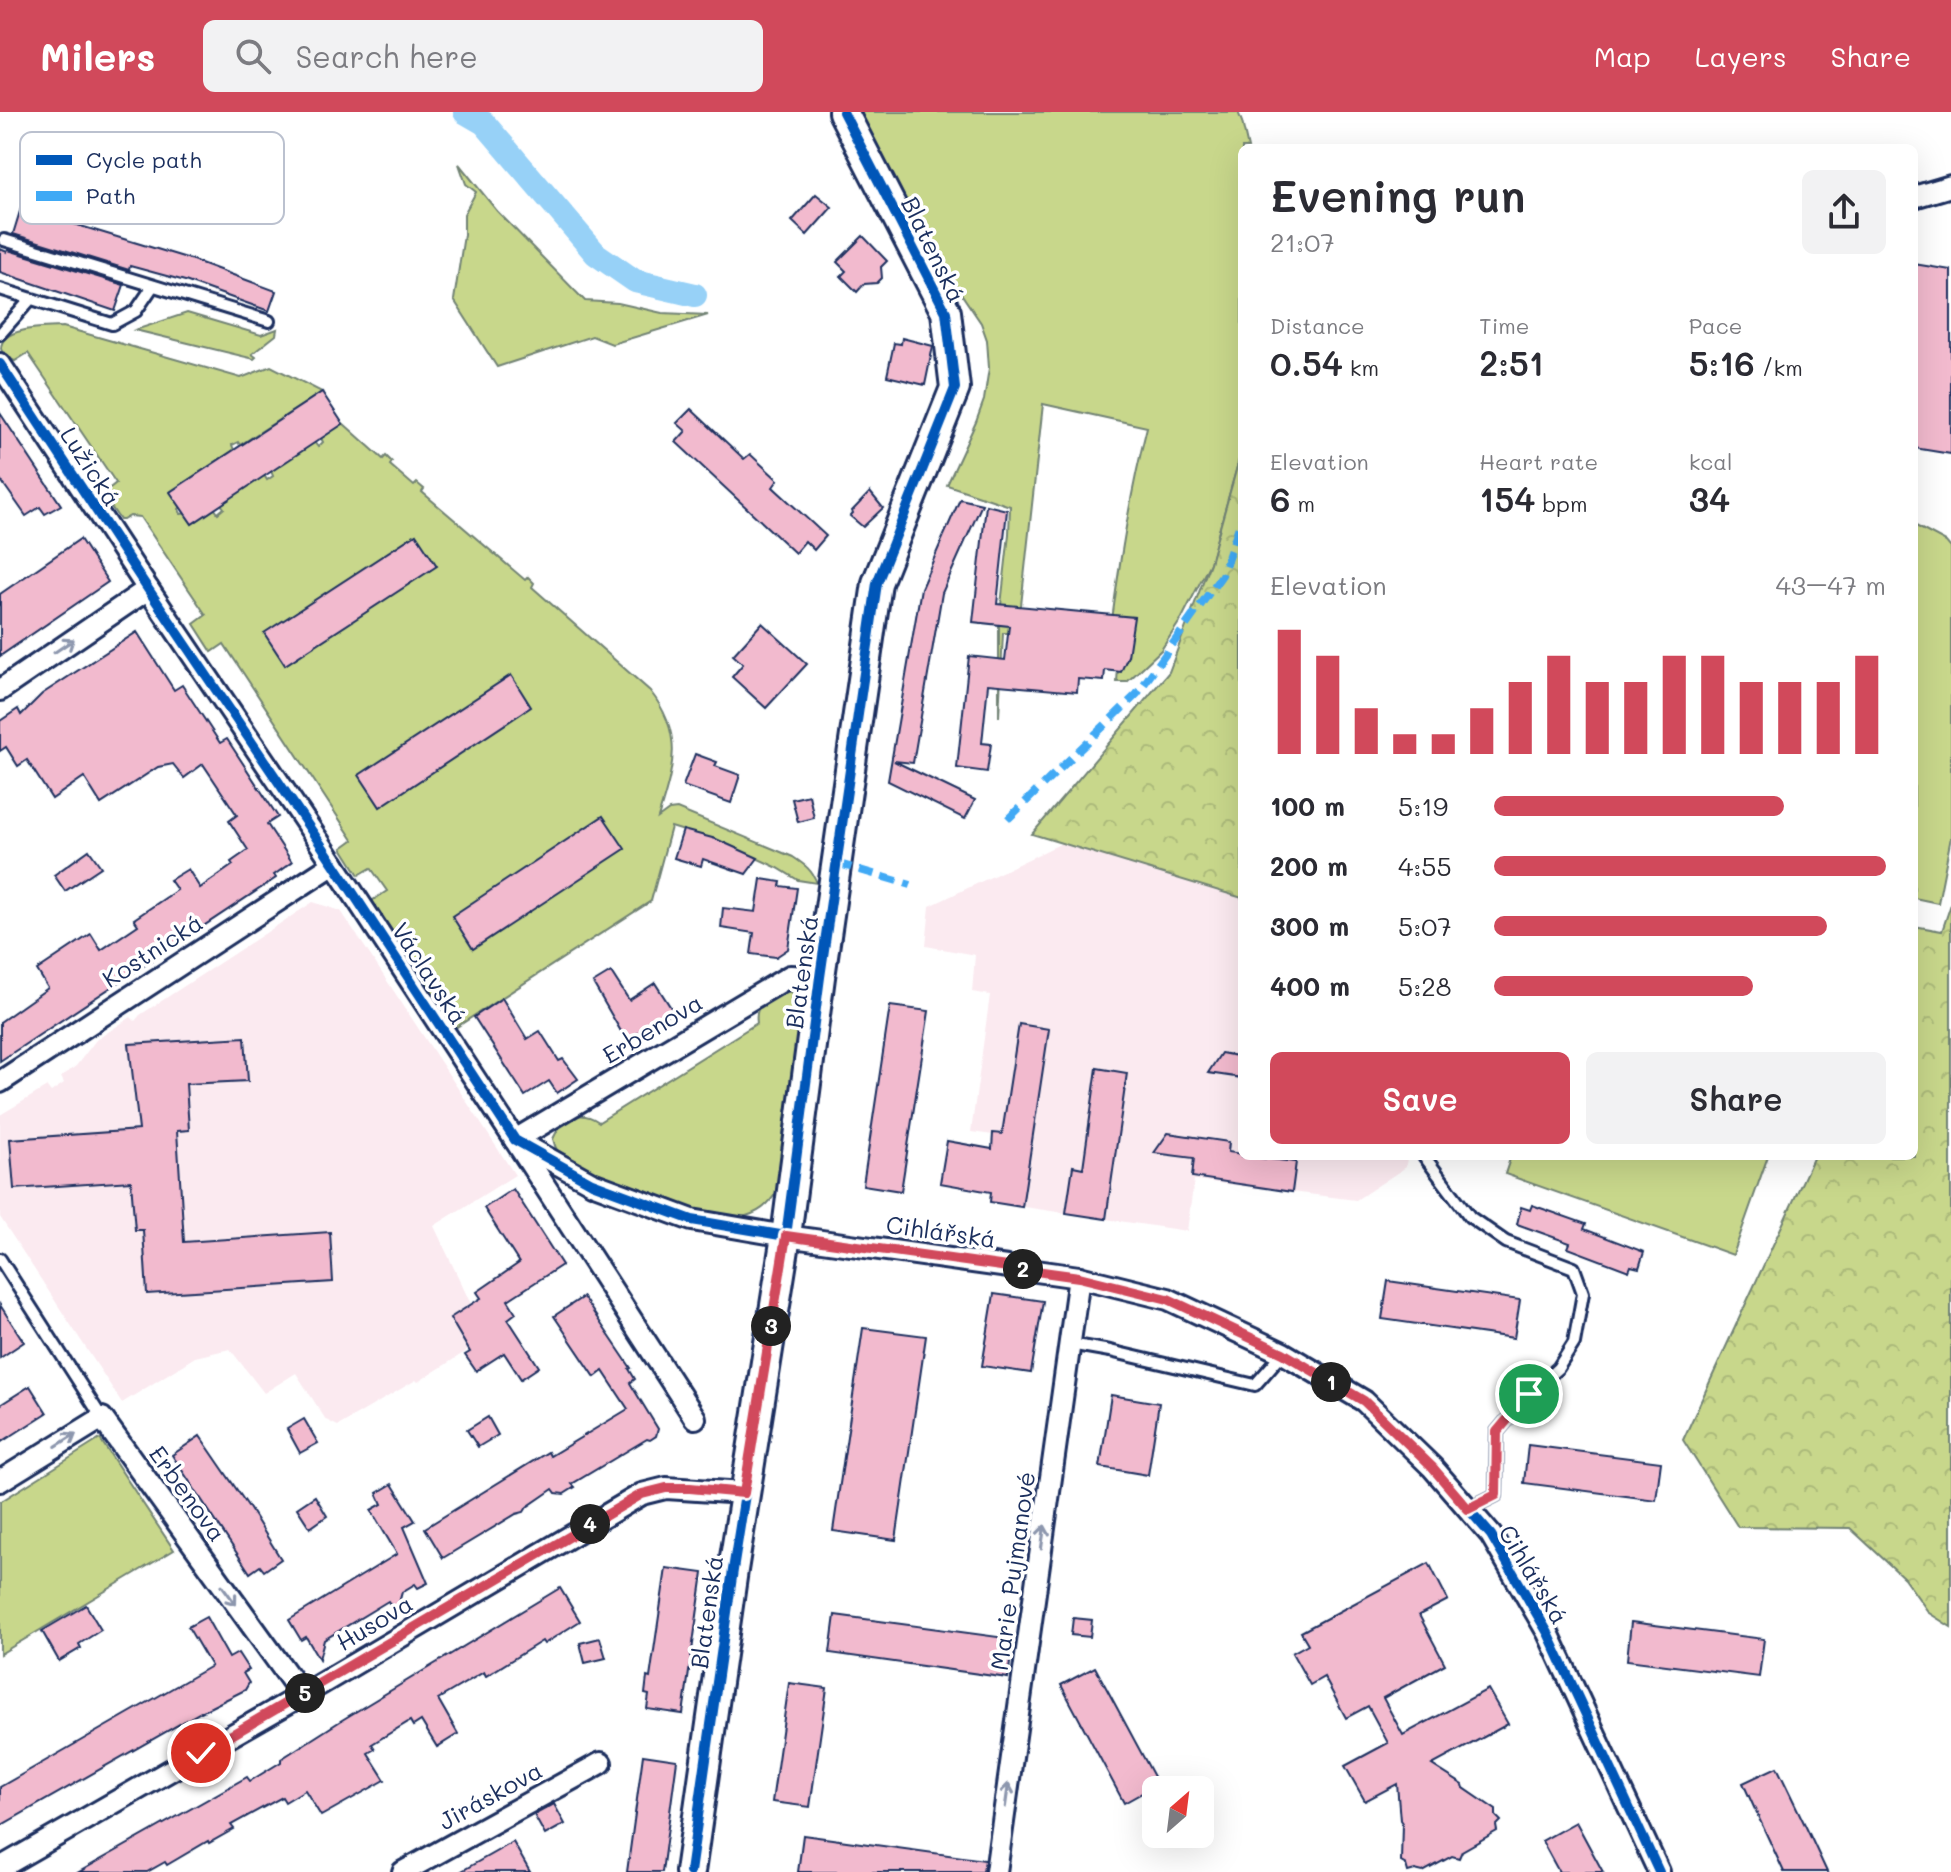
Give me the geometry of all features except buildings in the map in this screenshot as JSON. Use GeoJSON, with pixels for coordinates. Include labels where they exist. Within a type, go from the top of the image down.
{"type":"FeatureCollection","features":[{"type":"Feature","properties":{"kind":"street","name":"Blatenská"},"geometry":{"type":"LineString","coordinates":[[690,1872],[744,1493],[786,1236],[877,583],[955,388],[946,312],[843,112]]}},
{"type":"Feature","properties":{"kind":"street"},"geometry":{"type":"LineString","coordinates":[[1918,196],[1951,186]]}},
{"type":"Feature","properties":{"kind":"street","name":"Lužická"},"geometry":{"type":"LineString","coordinates":[[0,364],[148,589]]}},
{"type":"Feature","properties":{"kind":"street"},"geometry":{"type":"LineString","coordinates":[[0,690],[148,589]]}},
{"type":"Feature","properties":{"kind":"street","name":"Václavská"},"geometry":{"type":"LineString","coordinates":[[148,589],[334,864],[695,1418]]}},
{"type":"Feature","properties":{"kind":"street","name":"Kostnická"},"geometry":{"type":"LineString","coordinates":[[0,1082],[334,864]]}},
{"type":"Feature","properties":{"kind":"street","name":"Erbenova"},"geometry":{"type":"LineString","coordinates":[[515,1140],[790,976],[820,977]]}},
{"type":"Feature","properties":{"kind":"street","name":"Václavská"},"geometry":{"type":"LineString","coordinates":[[515,1140],[592,1183],[692,1220],[786,1236]]}},
{"type":"Feature","properties":{"kind":"street","name":"Cihlářská"},"geometry":{"type":"LineString","coordinates":[[786,1236],[1079,1277],[1168,1299],[1283,1353],[1364,1401],[1432,1467],[1491,1535],[1548,1633],[1659,1872]]}},
{"type":"Feature","properties":{"kind":"street","name":"Marie Pujmanové"},"geometry":{"type":"LineString","coordinates":[[996,1872],[1079,1277]]}},
{"type":"Feature","properties":{"kind":"street","name":"Erbenova"},"geometry":{"type":"LineString","coordinates":[[102,1418],[302,1695]]}},
{"type":"Feature","properties":{"kind":"street"},"geometry":{"type":"LineString","coordinates":[[0,1481],[102,1418]]}},
{"type":"Feature","properties":{"kind":"street","name":"Husova"},"geometry":{"type":"LineString","coordinates":[[0,1868],[302,1695],[642,1494],[666,1488],[744,1493]]}},
{"type":"Feature","properties":{"kind":"street","name":"Jiráskova"},"geometry":{"type":"LineString","coordinates":[[403,1872],[601,1763]]}},
{"type":"Feature","properties":{"kind":"lane"},"geometry":{"type":"LineString","coordinates":[[4,240],[269,321]]}},
{"type":"Feature","properties":{"kind":"lane"},"geometry":{"type":"LineString","coordinates":[[0,289],[112,324],[136,311],[153,286]]}},
{"type":"Feature","properties":{"kind":"lane"},"geometry":{"type":"LineString","coordinates":[[0,334],[30,300]]}},
{"type":"Feature","properties":{"kind":"lane"},"geometry":{"type":"LineString","coordinates":[[1427,1160],[1470,1217],[1506,1242],[1574,1268],[1583,1293],[1574,1343],[1558,1368],[1529,1394],[1497,1432],[1496,1495],[1468,1509]]}},
{"type":"Feature","properties":{"kind":"lane"},"geometry":{"type":"LineString","coordinates":[[0,1259],[102,1418]]}},
{"type":"Feature","properties":{"kind":"lane"},"geometry":{"type":"LineString","coordinates":[[1070,1344],[1255,1385],[1283,1353]]}},
{"type":"Feature","properties":{"kind":"shaded area"},"geometry":{"type":"Polygon","coordinates":[[[1238,759],[1238,1160],[1407,1160],[1406,1167],[1356,1200],[1194,1180],[1187,1231],[990,1202],[992,1187],[987,1186],[993,1135],[971,1132],[990,995],[972,992],[975,955],[926,946],[930,906],[1238,759]]]}},
{"type":"Feature","properties":{"kind":"shaded area"},"geometry":{"type":"Polygon","coordinates":[[[313,902],[341,911],[515,1175],[434,1226],[487,1338],[418,1382],[416,1380],[338,1426],[326,1420],[296,1373],[264,1393],[230,1349],[195,1357],[122,1403],[0,1217],[0,1115],[47,1087],[51,1092],[64,1083],[61,1077],[76,1066],[96,1040],[131,1017],[135,1021],[313,902]]]}},
{"type":"Feature","properties":{"kind":"green space"},"geometry":{"type":"Polygon","coordinates":[[[859,112],[1238,112],[1247,144],[1238,144],[1238,463],[1210,563],[1182,618],[1161,650],[1127,682],[1117,682],[1118,668],[1106,667],[1123,546],[1147,427],[1043,404],[1018,633],[1003,633],[999,717],[999,623],[1010,506],[947,485],[984,400],[989,368],[987,340],[981,323],[931,249],[885,171],[859,112]]]}},
{"type":"Feature","properties":{"kind":"green space"},"geometry":{"type":"Polygon","coordinates":[[[459,164],[497,211],[585,301],[618,303],[662,313],[708,315],[612,344],[592,336],[497,367],[454,300],[464,235],[464,214],[476,192],[466,184],[459,164]]]}},
{"type":"Feature","properties":{"kind":"green space"},"geometry":{"type":"Polygon","coordinates":[[[187,313],[261,335],[277,329],[276,335],[252,354],[256,357],[254,359],[135,330],[187,313]]]}},
{"type":"Feature","properties":{"kind":"green space"},"geometry":{"type":"Polygon","coordinates":[[[63,327],[241,378],[271,366],[322,392],[240,445],[238,442],[232,445],[234,450],[171,491],[181,507],[181,514],[214,508],[218,513],[224,508],[221,504],[264,475],[267,480],[273,476],[271,471],[314,442],[318,447],[323,442],[321,438],[343,423],[383,459],[386,456],[392,462],[390,465],[414,486],[417,483],[424,489],[422,492],[525,580],[528,577],[534,583],[532,587],[650,691],[668,723],[673,753],[658,818],[669,810],[677,809],[793,857],[808,868],[817,883],[798,880],[724,843],[671,827],[651,901],[455,1028],[373,903],[387,891],[371,868],[359,875],[342,848],[353,840],[224,644],[212,652],[194,624],[206,615],[140,517],[130,516],[120,520],[103,495],[116,483],[28,353],[15,361],[1,349],[3,341],[16,332],[63,327]]]}},
{"type":"Feature","properties":{"kind":"green space"},"geometry":{"type":"Polygon","coordinates":[[[1238,463],[1238,897],[1032,834],[1169,672],[1210,563],[1238,463]]]}},
{"type":"Feature","properties":{"kind":"green space"},"geometry":{"type":"Polygon","coordinates":[[[1918,527],[1951,548],[1951,837],[1938,903],[1918,899],[1918,527]]]}},
{"type":"Feature","properties":{"kind":"green space"},"geometry":{"type":"Polygon","coordinates":[[[1951,904],[1951,1627],[1929,1613],[1904,1578],[1850,1528],[1738,1527],[1683,1440],[1812,1160],[1918,1160],[1918,927],[1942,931],[1951,904]]]}},
{"type":"Feature","properties":{"kind":"green space"},"geometry":{"type":"Polygon","coordinates":[[[782,990],[797,994],[803,1003],[781,1185],[763,1208],[746,1216],[731,1216],[681,1205],[623,1185],[575,1163],[558,1151],[553,1139],[566,1121],[585,1116],[599,1122],[757,1023],[760,1006],[782,990]]]}},
{"type":"Feature","properties":{"kind":"green space"},"geometry":{"type":"Polygon","coordinates":[[[1510,1160],[1767,1160],[1733,1255],[1505,1174],[1510,1160]]]}},
{"type":"Feature","properties":{"kind":"green space"},"geometry":{"type":"Polygon","coordinates":[[[100,1439],[174,1550],[0,1654],[0,1502],[100,1439]]]}},
{"type":"Feature","properties":{"kind":"waterway"},"geometry":{"type":"LineString","coordinates":[[465,112],[484,123],[596,254],[635,281],[695,295]]}},
{"type":"Feature","properties":{"kind":"marked path"},"geometry":{"type":"LineString","coordinates":[[1008,819],[1137,694],[1222,575],[1238,529]]}},
{"type":"Feature","properties":{"kind":"marked path"},"geometry":{"type":"LineString","coordinates":[[836,863],[911,885]]}},
{"type":"Feature","properties":{"kind":"cycle path"},"geometry":{"type":"LineString","coordinates":[[690,1872],[733,1570],[786,1236],[877,583],[955,388],[946,312],[843,112]]}},
{"type":"Feature","properties":{"kind":"cycle path"},"geometry":{"type":"LineString","coordinates":[[0,364],[515,1140],[592,1183],[692,1220],[1079,1277],[1168,1299],[1283,1353],[1364,1401],[1432,1467],[1491,1535],[1548,1633],[1659,1872]]}},
{"type":"Feature","properties":{"kind":"route"},"geometry":{"type":"LineString","coordinates":[[201,1753],[642,1494],[666,1488],[744,1493],[786,1236],[1079,1277],[1168,1299],[1283,1353],[1364,1401],[1432,1467],[1468,1509],[1496,1495],[1497,1432],[1529,1394]]}}]}
